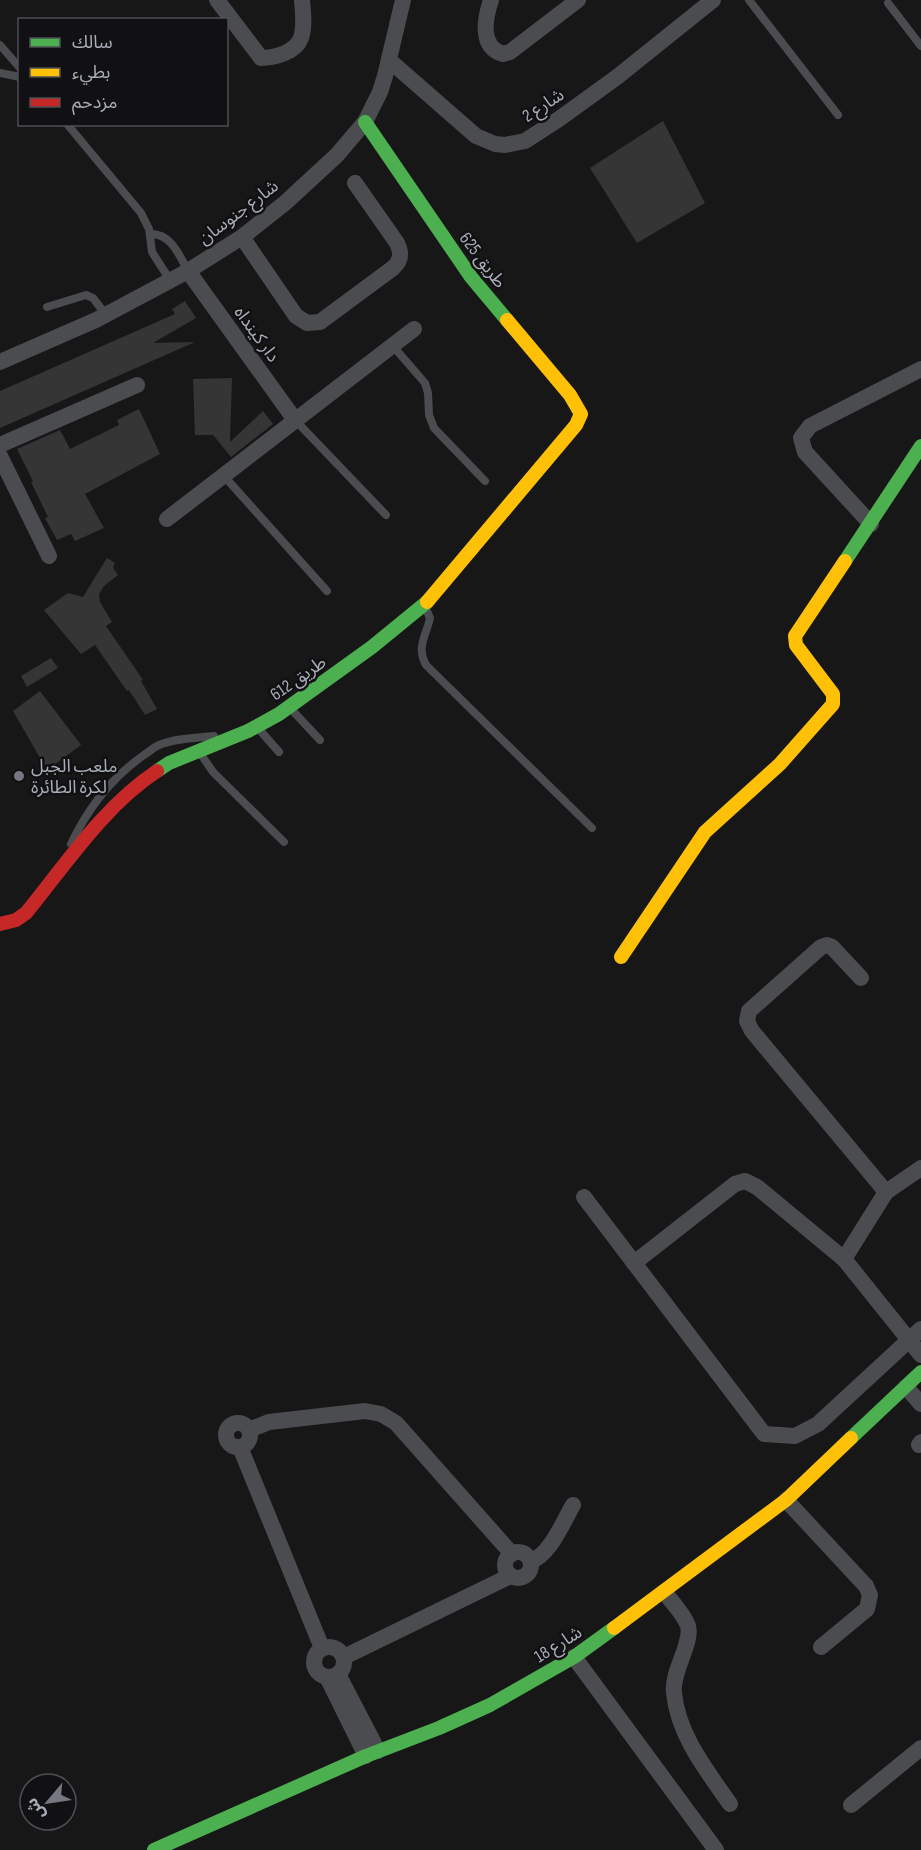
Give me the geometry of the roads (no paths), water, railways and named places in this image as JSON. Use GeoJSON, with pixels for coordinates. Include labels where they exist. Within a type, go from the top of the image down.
{"type":"FeatureCollection","features":[{"type":"Feature","properties":{"kind":"street"},"geometry":{"type":"LineString","coordinates":[[217,0],[261,58],[271,58],[285,53],[301,40],[302,0]]}},
{"type":"Feature","properties":{"kind":"street","name":"شارع جنوسان"},"geometry":{"type":"LineString","coordinates":[[0,362],[106,315],[188,271],[242,237],[285,203],[337,155],[364,122],[380,92],[403,0]]}},
{"type":"Feature","properties":{"kind":"street"},"geometry":{"type":"LineString","coordinates":[[491,0],[485,16],[485,31],[495,51],[503,54],[510,52],[578,0]]}},
{"type":"Feature","properties":{"kind":"street","name":"شارع 2"},"geometry":{"type":"LineString","coordinates":[[389,60],[476,136],[495,144],[515,143],[525,141],[579,105],[713,0]]}},
{"type":"Feature","properties":{"kind":"street","name":"طريق 625"},"geometry":{"type":"LineString","coordinates":[[364,122],[471,277],[570,395],[581,414]]}},
{"type":"Feature","properties":{"kind":"street"},"geometry":{"type":"LineString","coordinates":[[242,237],[296,316],[307,323],[320,322],[393,268],[400,259],[401,254],[397,243],[355,183]]}},
{"type":"Feature","properties":{"kind":"street","name":"دار كينداه"},"geometry":{"type":"LineString","coordinates":[[188,271],[295,420]]}},
{"type":"Feature","properties":{"kind":"street"},"geometry":{"type":"LineString","coordinates":[[167,519],[414,329]]}},
{"type":"Feature","properties":{"kind":"street"},"geometry":{"type":"LineString","coordinates":[[871,524],[805,452],[801,438],[810,426],[921,369]]}},
{"type":"Feature","properties":{"kind":"street"},"geometry":{"type":"LineString","coordinates":[[0,445],[137,385]]}},
{"type":"Feature","properties":{"kind":"street","name":"طريق 612"},"geometry":{"type":"LineString","coordinates":[[0,924],[16,920],[26,913],[106,815],[155,771],[199,750],[257,727],[289,707],[372,647],[424,606],[576,425],[581,414]]}},
{"type":"Feature","properties":{"kind":"street"},"geometry":{"type":"LineString","coordinates":[[621,957],[705,832],[780,764],[833,704],[833,694],[796,645],[795,636],[921,446]]}},
{"type":"Feature","properties":{"kind":"street"},"geometry":{"type":"LineString","coordinates":[[0,456],[50,556]]}},
{"type":"Feature","properties":{"kind":"street"},"geometry":{"type":"LineString","coordinates":[[861,978],[832,946],[821,947],[749,1011],[747,1021],[752,1031],[886,1192]]}},
{"type":"Feature","properties":{"kind":"street"},"geometry":{"type":"LineString","coordinates":[[844,1259],[886,1192],[921,1168]]}},
{"type":"Feature","properties":{"kind":"street"},"geometry":{"type":"LineString","coordinates":[[634,1263],[735,1184],[745,1181],[757,1187],[844,1259],[915,1334],[921,1355]]}},
{"type":"Feature","properties":{"kind":"street"},"geometry":{"type":"LineString","coordinates":[[584,1197],[764,1434],[795,1436],[818,1424],[915,1334]]}},
{"type":"Feature","properties":{"kind":"street","name":"شارع 18"},"geometry":{"type":"LineString","coordinates":[[153,1850],[490,1705],[574,1657],[786,1500],[921,1372]]}},
{"type":"Feature","properties":{"kind":"street"},"geometry":{"type":"LineString","coordinates":[[906,1387],[921,1404]]}},
{"type":"Feature","properties":{"kind":"street"},"geometry":{"type":"LineString","coordinates":[[322,1648],[240,1447],[248,1441],[249,1430],[269,1422],[357,1412],[381,1414],[396,1423],[512,1554]]}},
{"type":"Feature","properties":{"kind":"street"},"geometry":{"type":"LineString","coordinates":[[786,1500],[866,1586],[870,1595],[867,1609],[821,1647]]}},
{"type":"Feature","properties":{"kind":"street"},"geometry":{"type":"LineString","coordinates":[[531,1561],[546,1551],[573,1505]]}},
{"type":"Feature","properties":{"kind":"street"},"geometry":{"type":"LineString","coordinates":[[344,1657],[510,1575],[519,1578],[528,1575],[531,1561],[525,1554],[521,1552],[512,1554],[505,1564],[510,1575]]}},
{"type":"Feature","properties":{"kind":"street"},"geometry":{"type":"LineString","coordinates":[[664,1592],[685,1620],[688,1630],[675,1673],[673,1692],[678,1713],[703,1767],[730,1804]]}},
{"type":"Feature","properties":{"kind":"street"},"geometry":{"type":"LineString","coordinates":[[333,1676],[344,1667],[344,1657],[337,1649],[322,1648],[318,1651],[314,1661],[318,1672],[333,1676],[372,1754]]}},
{"type":"Feature","properties":{"kind":"street"},"geometry":{"type":"LineString","coordinates":[[574,1657],[716,1850]]}},
{"type":"Feature","properties":{"kind":"street"},"geometry":{"type":"LineString","coordinates":[[851,1805],[921,1748]]}},
{"type":"Feature","properties":{"kind":"lane"},"geometry":{"type":"LineString","coordinates":[[749,0],[838,115]]}},
{"type":"Feature","properties":{"kind":"lane"},"geometry":{"type":"LineString","coordinates":[[888,3],[921,46]]}},
{"type":"Feature","properties":{"kind":"lane"},"geometry":{"type":"LineString","coordinates":[[0,45],[18,66]]}},
{"type":"Feature","properties":{"kind":"lane"},"geometry":{"type":"LineString","coordinates":[[0,73],[18,77]]}},
{"type":"Feature","properties":{"kind":"lane"},"geometry":{"type":"LineString","coordinates":[[69,126],[141,213],[150,234],[152,252],[170,280]]}},
{"type":"Feature","properties":{"kind":"lane"},"geometry":{"type":"LineString","coordinates":[[150,234],[160,234],[168,240],[188,271]]}},
{"type":"Feature","properties":{"kind":"lane"},"geometry":{"type":"LineString","coordinates":[[47,307],[86,295],[93,298],[106,315]]}},
{"type":"Feature","properties":{"kind":"lane"},"geometry":{"type":"LineString","coordinates":[[392,345],[425,383],[429,415],[434,428],[485,481]]}},
{"type":"Feature","properties":{"kind":"lane"},"geometry":{"type":"LineString","coordinates":[[295,420],[386,515]]}},
{"type":"Feature","properties":{"kind":"lane"},"geometry":{"type":"LineString","coordinates":[[224,476],[327,591]]}},
{"type":"Feature","properties":{"kind":"lane"},"geometry":{"type":"LineString","coordinates":[[424,606],[430,618],[422,641],[421,655],[426,665],[592,828]]}},
{"type":"Feature","properties":{"kind":"lane"},"geometry":{"type":"LineString","coordinates":[[289,707],[320,740]]}},
{"type":"Feature","properties":{"kind":"lane"},"geometry":{"type":"LineString","coordinates":[[257,727],[279,752]]}},
{"type":"Feature","properties":{"kind":"lane"},"geometry":{"type":"LineString","coordinates":[[54,880],[84,816],[126,768],[158,745],[186,738],[239,735]]}},
{"type":"Feature","properties":{"kind":"lane"},"geometry":{"type":"LineString","coordinates":[[199,750],[209,767],[284,842]]}},
{"type":"Feature","properties":{"kind":"place","name":"ملعب الجبل لكرة الطائرة"},"geometry":{"type":"Point","coordinates":[19,776]}}]}
